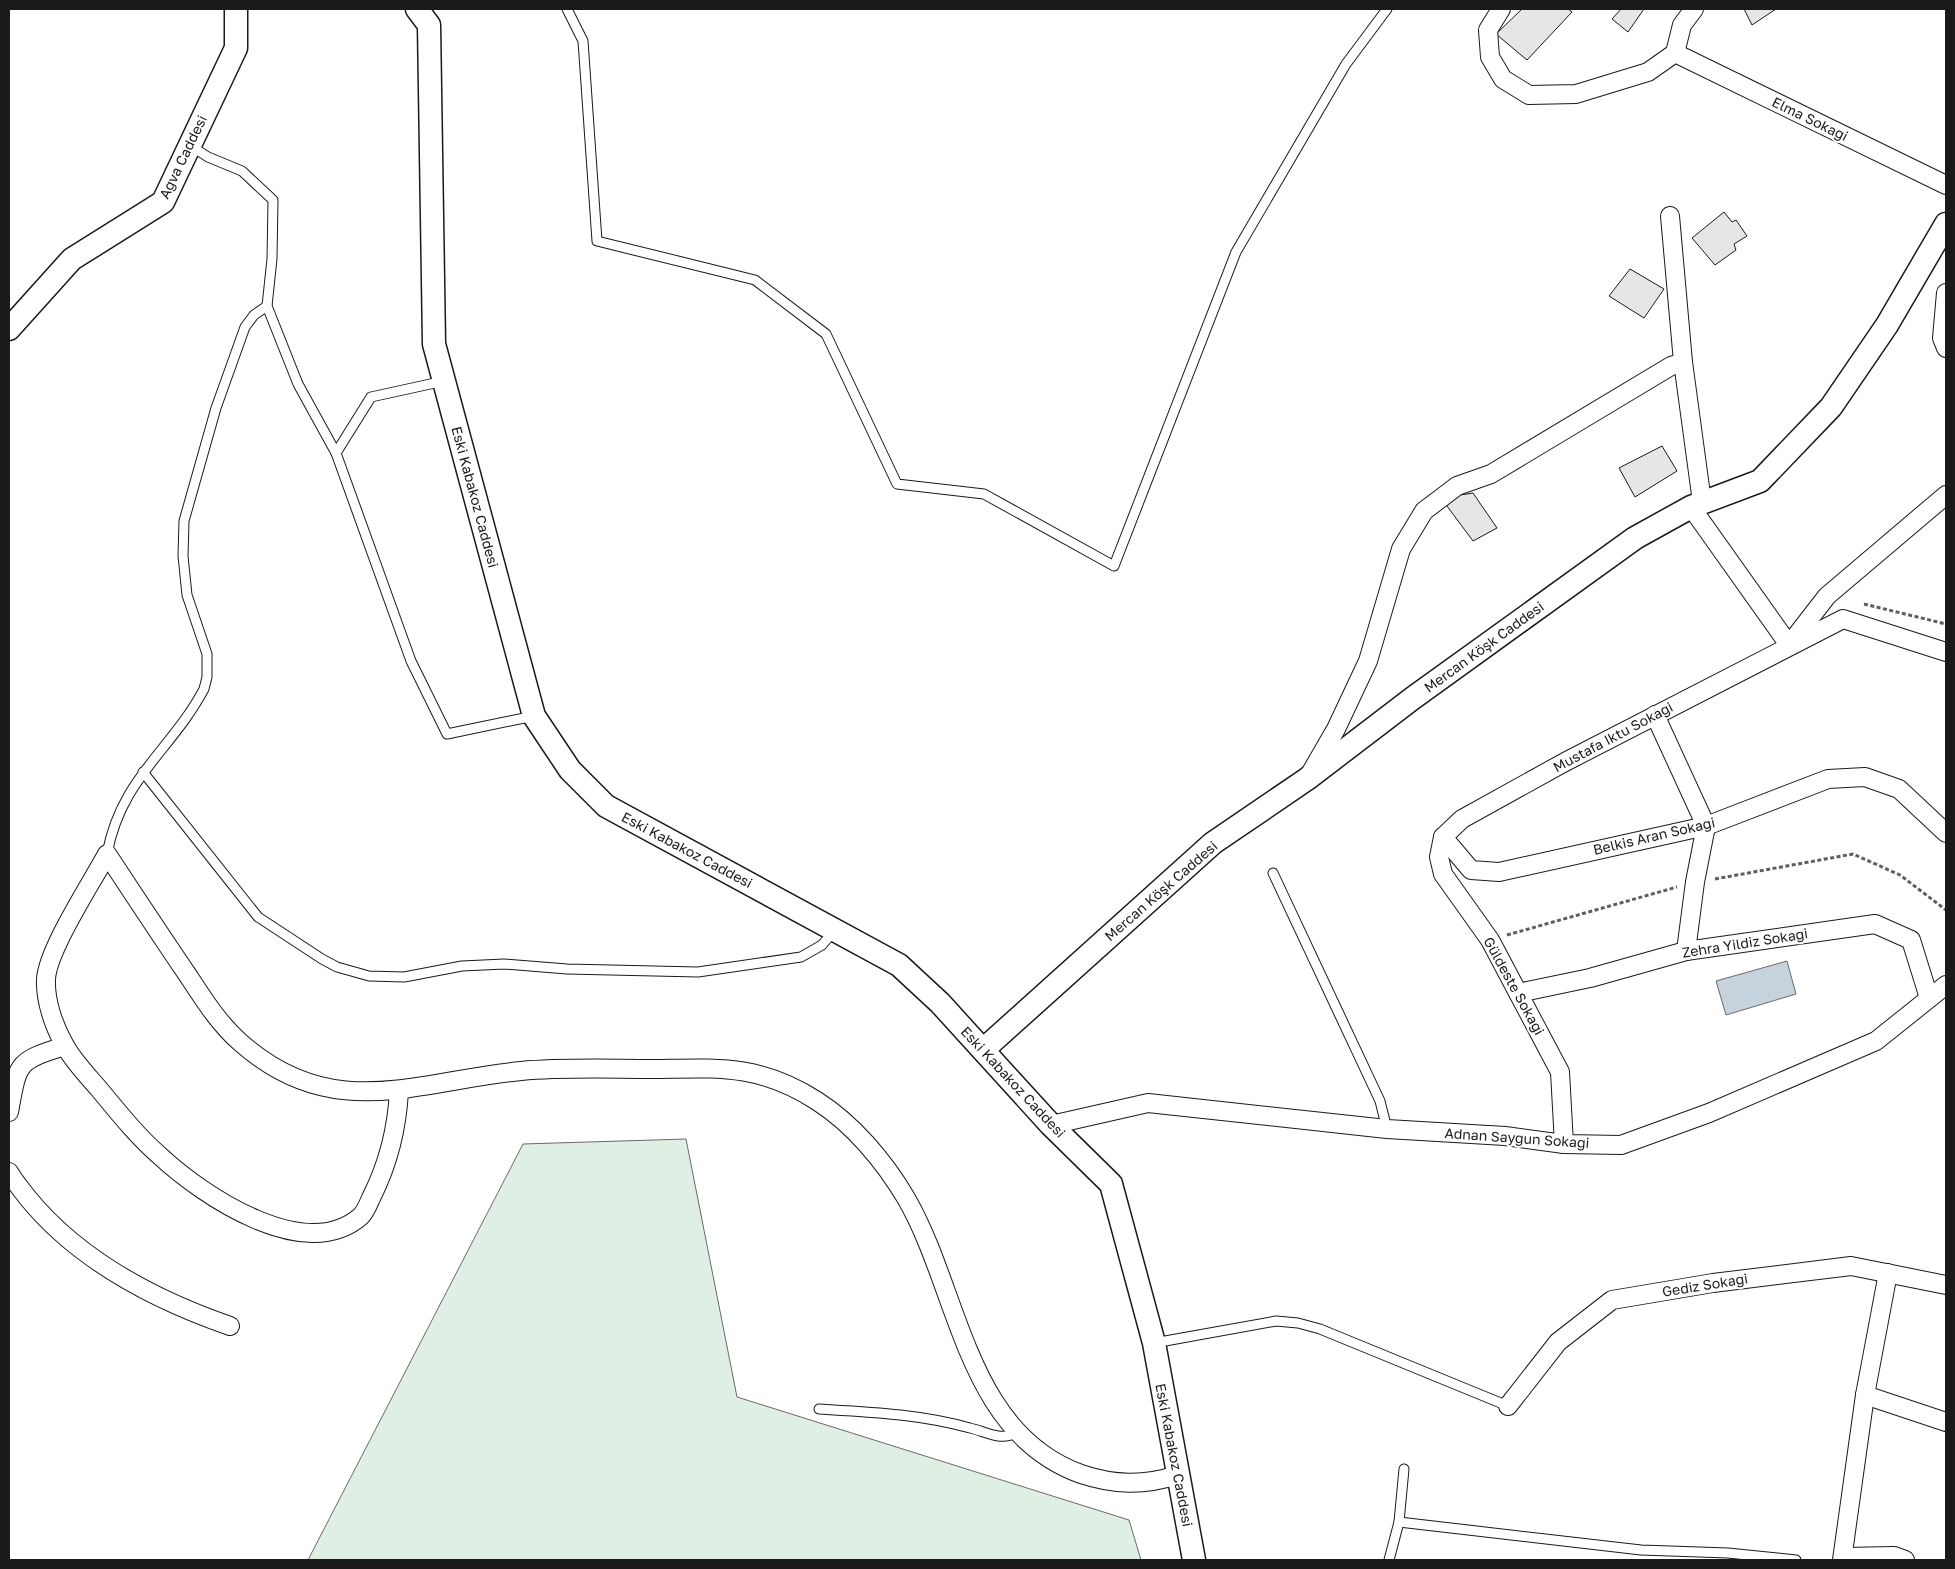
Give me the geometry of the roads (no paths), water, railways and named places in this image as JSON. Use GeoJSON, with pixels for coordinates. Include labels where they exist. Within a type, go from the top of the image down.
{"type":"FeatureCollection","features":[{"type":"Feature","properties":{"kind":"street","name":"Ağva Caddesi"},"geometry":{"type":"LineString","coordinates":[[9,329],[72,259],[163,202],[236,48],[236,9]]}},
{"type":"Feature","properties":{"kind":"street","name":"Eski Kabakoz Caddesi"},"geometry":{"type":"LineString","coordinates":[[417,9],[429,25],[434,344],[534,716],[570,770],[606,806],[900,965],[940,1003],[1051,1125],[1111,1184],[1154,1343],[1194,1560]]}},
{"type":"Feature","properties":{"kind":"street"},"geometry":{"type":"LineString","coordinates":[[1501,9],[1488,30],[1490,58],[1503,79],[1529,95],[1576,94],[1648,72],[1675,53],[1682,25],[1694,9]]}},
{"type":"Feature","properties":{"kind":"street","name":"Elma Sokagi"},"geometry":{"type":"LineString","coordinates":[[1675,53],[1946,185]]}},
{"type":"Feature","properties":{"kind":"street"},"geometry":{"type":"LineString","coordinates":[[1670,216],[1696,504],[1789,645]]}},
{"type":"Feature","properties":{"kind":"street","name":"Mercan Köşk Caddesi"},"geometry":{"type":"LineString","coordinates":[[982,1050],[1214,843],[1307,779],[1413,698],[1635,538],[1696,504],[1760,481],[1831,407],[1887,325],[1946,224]]}},
{"type":"Feature","properties":{"kind":"street"},"geometry":{"type":"LineString","coordinates":[[1946,293],[1942,338],[1946,348]]}},
{"type":"Feature","properties":{"kind":"street"},"geometry":{"type":"LineString","coordinates":[[1307,779],[1336,729],[1368,661],[1401,549],[1424,511],[1457,486],[1492,474],[1671,366],[1683,362]]}},
{"type":"Feature","properties":{"kind":"street","name":"Mustafa Iktu Sokagi"},"geometry":{"type":"LineString","coordinates":[[1789,645],[1827,596],[1946,495]]}},
{"type":"Feature","properties":{"kind":"street","name":"Mustafa Iktu Sokagi"},"geometry":{"type":"LineString","coordinates":[[1443,837],[1462,819],[1655,715],[1842,619],[1946,652]]}},
{"type":"Feature","properties":{"kind":"street"},"geometry":{"type":"LineString","coordinates":[[1655,715],[1706,826],[1686,951]]}},
{"type":"Feature","properties":{"kind":"street","name":"Belkis Aran Sokagi"},"geometry":{"type":"LineString","coordinates":[[1443,837],[1471,870],[1499,872],[1706,826],[1828,779],[1865,777],[1899,789],[1946,833]]}},
{"type":"Feature","properties":{"kind":"street","name":"Güldeste Sokagi"},"geometry":{"type":"LineString","coordinates":[[1443,837],[1440,856],[1443,874],[1490,940],[1560,1072],[1564,1144]]}},
{"type":"Feature","properties":{"kind":"street"},"geometry":{"type":"LineString","coordinates":[[399,1091],[396,1129],[390,1152],[363,1214],[342,1228],[318,1234],[294,1232],[247,1214],[180,1174],[141,1139],[72,1058],[64,1046],[53,1019],[48,1000],[46,980],[50,960],[107,854],[209,1007],[238,1041],[264,1062],[301,1081],[334,1090],[354,1092],[399,1091],[518,1071],[551,1069],[733,1068],[785,1083],[818,1101],[859,1136],[881,1161],[906,1199],[919,1225],[966,1345],[998,1408],[1017,1432],[1038,1451],[1068,1469],[1098,1479],[1136,1484],[1156,1482],[1177,1475]]}},
{"type":"Feature","properties":{"kind":"street","name":"Zehra Yildiz Sokagi"},"geometry":{"type":"LineString","coordinates":[[1518,993],[1590,978],[1686,951],[1875,924],[1911,940],[1930,998]]}},
{"type":"Feature","properties":{"kind":"street","name":"Adnan Saygun Sokagi"},"geometry":{"type":"LineString","coordinates":[[1051,1125],[1148,1103],[1387,1129],[1505,1136],[1564,1144],[1621,1145],[1709,1113],[1876,1041],[1946,985]]}},
{"type":"Feature","properties":{"kind":"street"},"geometry":{"type":"LineString","coordinates":[[9,1112],[15,1078],[22,1064],[36,1055],[64,1046]]}},
{"type":"Feature","properties":{"kind":"street"},"geometry":{"type":"LineString","coordinates":[[9,1172],[40,1212],[101,1262],[170,1302],[230,1326]]}},
{"type":"Feature","properties":{"kind":"street","name":"Gediz Sokagi"},"geometry":{"type":"LineString","coordinates":[[1508,1406],[1558,1342],[1612,1300],[1713,1283],[1851,1266],[1946,1285]]}},
{"type":"Feature","properties":{"kind":"street"},"geometry":{"type":"LineString","coordinates":[[1888,1273],[1864,1396],[1842,1559],[1894,1556],[1905,1560]]}},
{"type":"Feature","properties":{"kind":"street"},"geometry":{"type":"LineString","coordinates":[[1864,1396],[1946,1422]]}},
{"type":"Feature","properties":{"kind":"lane"},"geometry":{"type":"LineString","coordinates":[[567,9],[583,41],[597,241],[755,280],[826,334],[897,484],[984,494],[1114,566],[1236,252],[1346,64],[1387,9]]}},
{"type":"Feature","properties":{"kind":"lane"},"geometry":{"type":"LineString","coordinates":[[190,145],[208,157],[242,171],[273,200],[272,259],[267,306],[298,384],[336,453],[411,661],[447,734],[534,716]]}},
{"type":"Feature","properties":{"kind":"lane"},"geometry":{"type":"LineString","coordinates":[[107,854],[120,810],[143,772],[198,700],[207,677],[207,654],[186,585],[183,556],[184,521],[216,408],[245,327],[254,314],[267,306]]}},
{"type":"Feature","properties":{"kind":"lane"},"geometry":{"type":"LineString","coordinates":[[336,453],[372,398],[444,381]]}},
{"type":"Feature","properties":{"kind":"lane"},"geometry":{"type":"LineString","coordinates":[[143,772],[258,917],[322,959],[369,976],[404,977],[462,966],[504,964],[567,969],[698,972],[801,957],[822,945],[836,929]]}},
{"type":"Feature","properties":{"kind":"lane"},"geometry":{"type":"LineString","coordinates":[[1273,873],[1380,1101],[1387,1129]]}},
{"type":"Feature","properties":{"kind":"lane"},"geometry":{"type":"LineString","coordinates":[[1154,1343],[1276,1321],[1298,1323],[1320,1329],[1508,1406]]}},
{"type":"Feature","properties":{"kind":"lane"},"geometry":{"type":"LineString","coordinates":[[819,1409],[922,1417],[1001,1437],[1017,1432]]}},
{"type":"Feature","properties":{"kind":"lane"},"geometry":{"type":"LineString","coordinates":[[1389,1560],[1400,1522],[1404,1468]]}},
{"type":"Feature","properties":{"kind":"lane"},"geometry":{"type":"LineString","coordinates":[[1400,1522],[1641,1550],[1728,1553],[1796,1560]]}}]}
